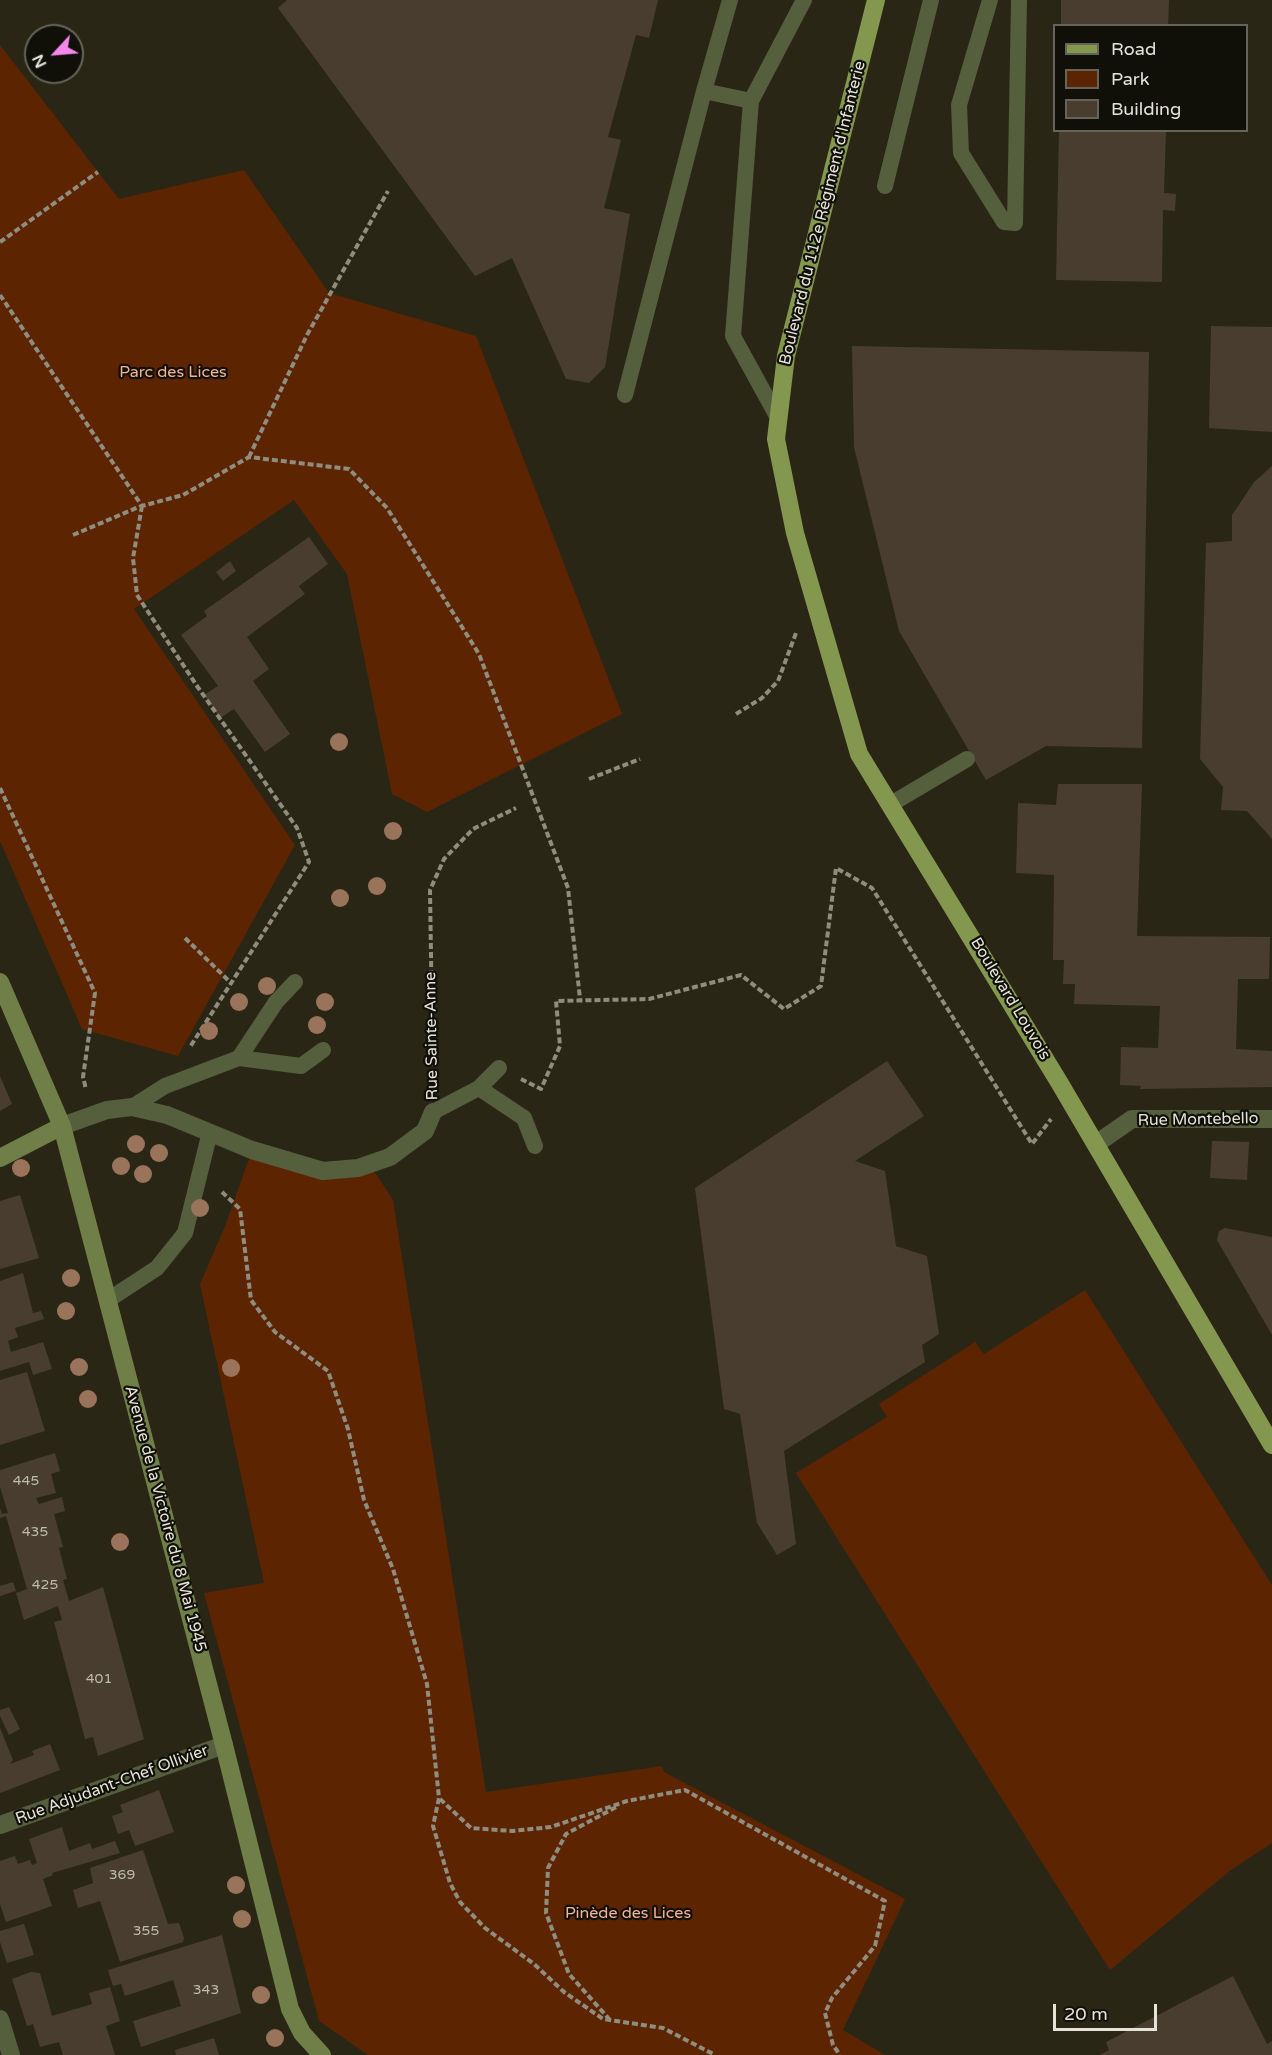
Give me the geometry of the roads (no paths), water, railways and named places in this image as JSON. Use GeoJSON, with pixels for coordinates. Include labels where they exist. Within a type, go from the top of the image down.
{"type":"FeatureCollection","features":[{"type":"Feature","properties":{"kind":"main road","name":"Boulevard du 112e Régiment d'Infanterie"},"geometry":{"type":"LineString","coordinates":[[795,533],[776,439],[786,356],[876,0]]}},
{"type":"Feature","properties":{"kind":"main road","name":"Boulevard Louvois"},"geometry":{"type":"LineString","coordinates":[[795,533],[859,754],[1068,1097],[1272,1445]]}},
{"type":"Feature","properties":{"kind":"street","name":"Avenue de la Victoire du 8 Mai 1945"},"geometry":{"type":"LineString","coordinates":[[0,982],[62,1126],[224,1745],[290,2009],[302,2033],[316,2053]]}},
{"type":"Feature","properties":{"kind":"street","name":"Rue Sainte-Anne"},"geometry":{"type":"LineString","coordinates":[[62,1126],[116,1108],[132,1107],[167,1115],[298,1166],[323,1171],[346,1170],[380,1162],[403,1150],[424,1131],[433,1112]]}},
{"type":"Feature","properties":{"kind":"street","name":"Rue Montebello"},"geometry":{"type":"LineString","coordinates":[[1096,1144],[1132,1119],[1272,1119]]}},
{"type":"Feature","properties":{"kind":"street"},"geometry":{"type":"LineString","coordinates":[[0,1158],[62,1126]]}},
{"type":"Feature","properties":{"kind":"street","name":"Rue Adjudant-Chef Ollivier"},"geometry":{"type":"LineString","coordinates":[[0,1825],[224,1745]]}},
{"type":"Feature","properties":{"kind":"street"},"geometry":{"type":"LineString","coordinates":[[0,2019],[11,2055]]}},
{"type":"Feature","properties":{"kind":"lane"},"geometry":{"type":"LineString","coordinates":[[625,395],[730,0]]}},
{"type":"Feature","properties":{"kind":"lane"},"geometry":{"type":"LineString","coordinates":[[778,418],[733,336],[751,101],[804,0]]}},
{"type":"Feature","properties":{"kind":"lane"},"geometry":{"type":"LineString","coordinates":[[885,186],[931,0]]}},
{"type":"Feature","properties":{"kind":"lane"},"geometry":{"type":"LineString","coordinates":[[990,0],[959,105],[961,153],[1004,222],[1015,223],[1020,0]]}},
{"type":"Feature","properties":{"kind":"lane"},"geometry":{"type":"LineString","coordinates":[[704,91],[751,101]]}},
{"type":"Feature","properties":{"kind":"lane"},"geometry":{"type":"LineString","coordinates":[[891,804],[967,759]]}},
{"type":"Feature","properties":{"kind":"lane"},"geometry":{"type":"LineString","coordinates":[[239,1058],[276,1002],[295,982]]}},
{"type":"Feature","properties":{"kind":"lane"},"geometry":{"type":"LineString","coordinates":[[132,1107],[165,1086],[239,1058],[301,1066],[323,1050]]}},
{"type":"Feature","properties":{"kind":"lane"},"geometry":{"type":"LineString","coordinates":[[433,1112],[479,1088],[499,1068]]}},
{"type":"Feature","properties":{"kind":"lane"},"geometry":{"type":"LineString","coordinates":[[479,1088],[524,1118],[535,1146]]}},
{"type":"Feature","properties":{"kind":"lane"},"geometry":{"type":"LineString","coordinates":[[108,1300],[158,1268],[186,1233],[210,1131]]}},
{"type":"Feature","properties":{"kind":"park label","name":"Parc des Lices"},"geometry":{"type":"Point","coordinates":[173,373]}},
{"type":"Feature","properties":{"kind":"park label","name":"Pinède des Lices"},"geometry":{"type":"Point","coordinates":[628,1914]}}]}
